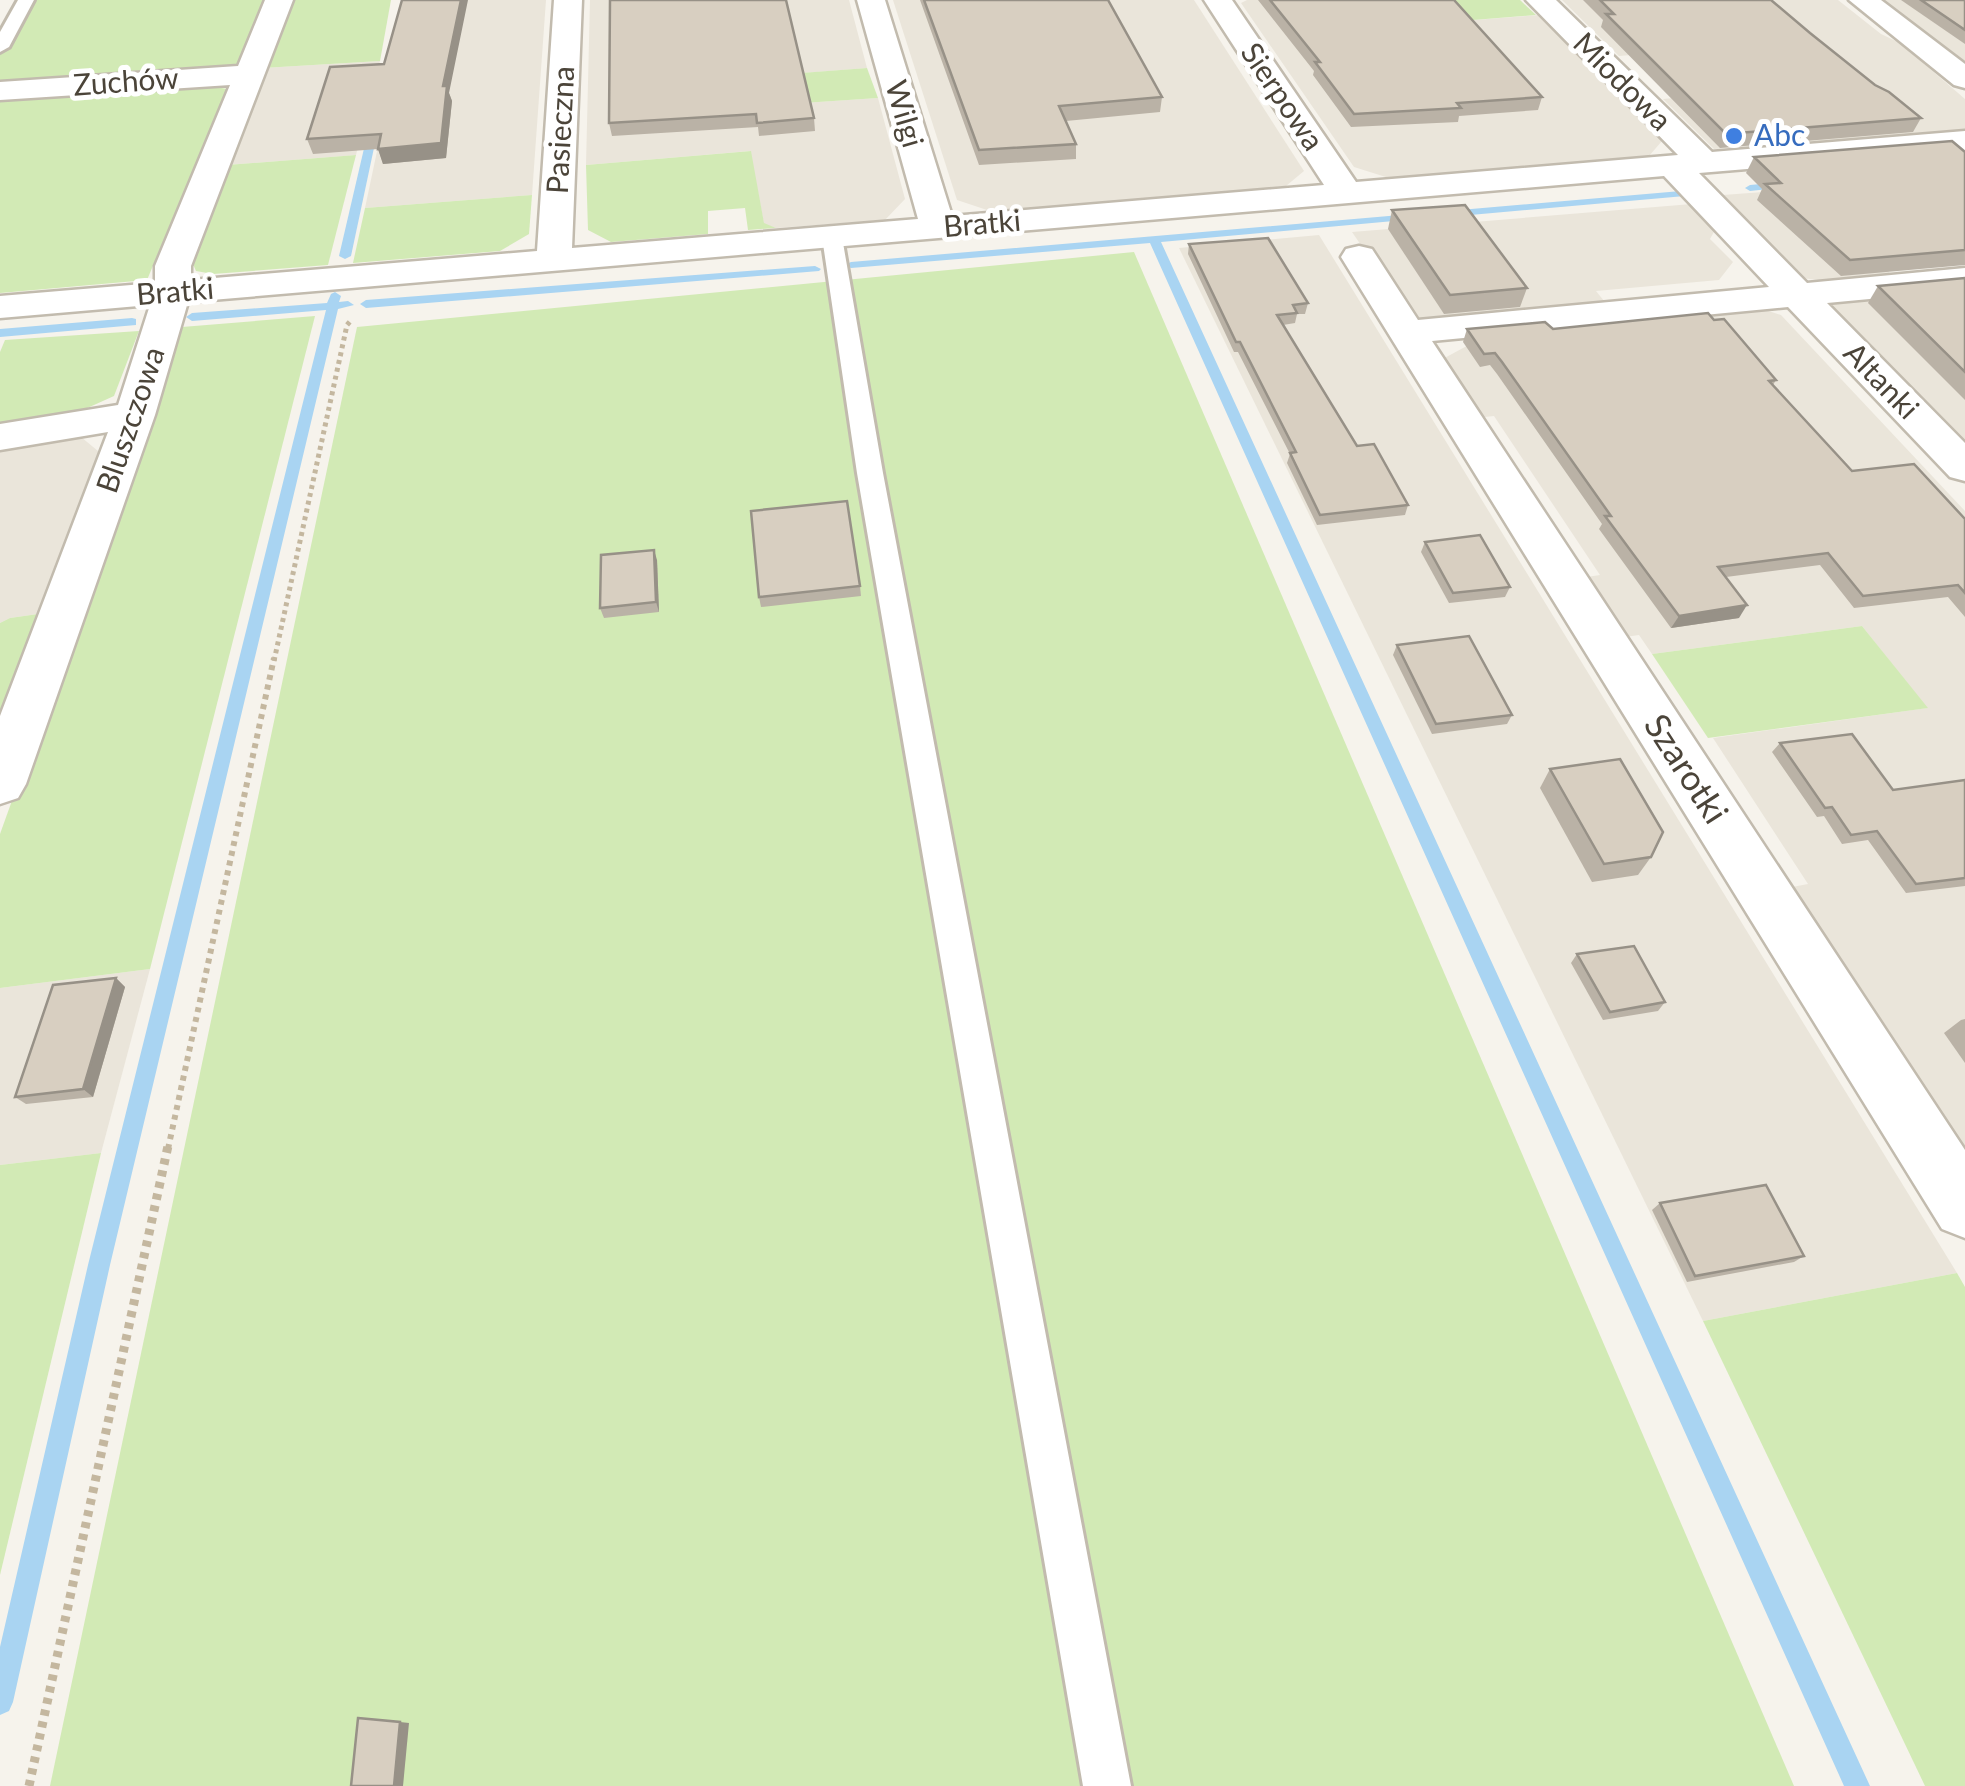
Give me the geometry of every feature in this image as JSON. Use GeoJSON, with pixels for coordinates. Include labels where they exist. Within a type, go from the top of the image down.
{"type":"FeatureCollection","features":[{"type":"Feature","properties":{"kind":"street","name":"Bluszczowa"},"geometry":{"type":"LineString","coordinates":[[0,784],[136,415],[173,292],[174,266],[278,0]]}},
{"type":"Feature","properties":{"kind":"street","name":"Pasieczna"},"geometry":{"type":"LineString","coordinates":[[554,260],[568,0]]}},
{"type":"Feature","properties":{"kind":"street","name":"Wilgi"},"geometry":{"type":"LineString","coordinates":[[871,0],[938,228]]}},
{"type":"Feature","properties":{"kind":"street","name":"Sierpowa"},"geometry":{"type":"LineString","coordinates":[[1218,0],[1346,193]]}},
{"type":"Feature","properties":{"kind":"street","name":"Miodowa"},"geometry":{"type":"LineString","coordinates":[[1540,0],[1690,165]]}},
{"type":"Feature","properties":{"kind":"street"},"geometry":{"type":"LineString","coordinates":[[1864,0],[1965,78]]}},
{"type":"Feature","properties":{"kind":"street","name":"Zuchów"},"geometry":{"type":"LineString","coordinates":[[0,91],[252,74]]}},
{"type":"Feature","properties":{"kind":"street","name":"Bratki"},"geometry":{"type":"LineString","coordinates":[[0,307],[1965,141]]}},
{"type":"Feature","properties":{"kind":"street","name":"Altanki"},"geometry":{"type":"LineString","coordinates":[[1690,165],[1797,294],[1965,468]]}},
{"type":"Feature","properties":{"kind":"street","name":"Szarotki"},"geometry":{"type":"LineString","coordinates":[[1359,257],[1965,1206]]}},
{"type":"Feature","properties":{"kind":"street","name":"Altanki"},"geometry":{"type":"LineString","coordinates":[[1407,332],[1965,279]]}},
{"type":"Feature","properties":{"kind":"street"},"geometry":{"type":"LineString","coordinates":[[0,436],[136,415]]}},
{"type":"Feature","properties":{"kind":"lane"},"geometry":{"type":"LineString","coordinates":[[0,47],[26,0]]}},
{"type":"Feature","properties":{"kind":"lane"},"geometry":{"type":"LineString","coordinates":[[832,236],[870,473],[1107,1786]]}},
{"type":"Feature","properties":{"kind":"path"},"geometry":{"type":"LineString","coordinates":[[28,1786],[348,325]]}},
{"type":"Feature","properties":{"kind":"shaded area"},"geometry":{"type":"Polygon","coordinates":[[[409,0],[546,0],[532,195],[365,208],[409,0]]]}},
{"type":"Feature","properties":{"kind":"shaded area"},"geometry":{"type":"Polygon","coordinates":[[[590,0],[849,0],[867,68],[738,78],[744,107],[878,98],[905,199],[885,220],[776,228],[764,224],[750,151],[586,165],[590,0]]]}},
{"type":"Feature","properties":{"kind":"shaded area"},"geometry":{"type":"Polygon","coordinates":[[[893,0],[1194,0],[1304,171],[1286,186],[1147,199],[990,211],[957,200],[893,0]]]}},
{"type":"Feature","properties":{"kind":"shaded area"},"geometry":{"type":"Polygon","coordinates":[[[1376,0],[1399,26],[1539,15],[1662,141],[1649,156],[1389,178],[1354,167],[1241,3],[1376,0]]]}},
{"type":"Feature","properties":{"kind":"shaded area"},"geometry":{"type":"Polygon","coordinates":[[[1562,0],[1838,0],[1881,34],[1900,43],[1965,99],[1965,130],[1714,149],[1663,99],[1770,90],[1728,47],[1619,56],[1562,0]]]}},
{"type":"Feature","properties":{"kind":"shaded area"},"geometry":{"type":"Polygon","coordinates":[[[1883,0],[1965,0],[1965,61],[1883,0]]]}},
{"type":"Feature","properties":{"kind":"shaded area"},"geometry":{"type":"Polygon","coordinates":[[[380,61],[356,155],[227,165],[263,68],[380,61]]]}},
{"type":"Feature","properties":{"kind":"shaded area"},"geometry":{"type":"Polygon","coordinates":[[[1802,189],[1894,277],[1834,282],[1802,278],[1723,195],[1802,189]]]}},
{"type":"Feature","properties":{"kind":"shaded area"},"geometry":{"type":"Polygon","coordinates":[[[1692,204],[1715,230],[1710,239],[1733,262],[1719,280],[1596,291],[1609,307],[1430,323],[1411,318],[1352,232],[1692,204]]]}},
{"type":"Feature","properties":{"kind":"shaded area"},"geometry":{"type":"Polygon","coordinates":[[[1319,235],[1957,1273],[1703,1321],[1179,248],[1319,235]]]}},
{"type":"Feature","properties":{"kind":"shaded area"},"geometry":{"type":"Polygon","coordinates":[[[1965,287],[1965,443],[1832,308],[1833,300],[1965,287]]]}},
{"type":"Feature","properties":{"kind":"shaded area"},"geometry":{"type":"Polygon","coordinates":[[[1756,307],[1781,315],[1965,511],[1965,1147],[1960,1140],[1944,1133],[1787,888],[1808,884],[1713,738],[1927,708],[1862,626],[1652,654],[1639,635],[1618,638],[1580,578],[1600,575],[1494,416],[1476,418],[1439,361],[1487,335],[1756,307]]]}},
{"type":"Feature","properties":{"kind":"shaded area"},"geometry":{"type":"Polygon","coordinates":[[[81,437],[104,456],[45,613],[0,623],[0,446],[81,437]]]}},
{"type":"Feature","properties":{"kind":"shaded area"},"geometry":{"type":"Polygon","coordinates":[[[150,969],[101,1153],[0,1165],[0,988],[150,969]]]}},
{"type":"Feature","properties":{"kind":"green space"},"geometry":{"type":"Polygon","coordinates":[[[32,0],[265,0],[237,68],[0,86],[0,54],[32,0]]]}},
{"type":"Feature","properties":{"kind":"green space"},"geometry":{"type":"Polygon","coordinates":[[[286,0],[391,0],[380,61],[263,68],[286,0]]]}},
{"type":"Feature","properties":{"kind":"green space"},"geometry":{"type":"Polygon","coordinates":[[[1376,0],[1520,0],[1536,15],[1399,26],[1376,0]]]}},
{"type":"Feature","properties":{"kind":"green space"},"geometry":{"type":"Polygon","coordinates":[[[867,68],[878,98],[743,107],[737,78],[867,68]]]}},
{"type":"Feature","properties":{"kind":"green space"},"geometry":{"type":"Polygon","coordinates":[[[197,83],[227,89],[147,280],[0,293],[0,101],[22,92],[197,83]]]}},
{"type":"Feature","properties":{"kind":"green space"},"geometry":{"type":"Polygon","coordinates":[[[751,151],[764,223],[776,228],[748,230],[745,208],[708,211],[708,234],[611,242],[588,230],[586,165],[751,151]]]}},
{"type":"Feature","properties":{"kind":"green space"},"geometry":{"type":"Polygon","coordinates":[[[356,155],[328,265],[213,274],[196,271],[192,262],[227,165],[356,155]]]}},
{"type":"Feature","properties":{"kind":"green space"},"geometry":{"type":"Polygon","coordinates":[[[532,195],[529,234],[500,251],[353,263],[365,208],[532,195]]]}},
{"type":"Feature","properties":{"kind":"green space"},"geometry":{"type":"Polygon","coordinates":[[[1134,252],[1794,1786],[50,1786],[357,327],[1134,252]]]}},
{"type":"Feature","properties":{"kind":"green space"},"geometry":{"type":"Polygon","coordinates":[[[315,316],[150,969],[0,988],[0,834],[182,327],[315,316]]]}},
{"type":"Feature","properties":{"kind":"green space"},"geometry":{"type":"Polygon","coordinates":[[[139,331],[114,396],[74,414],[0,425],[0,352],[5,340],[139,331]]]}},
{"type":"Feature","properties":{"kind":"green space"},"geometry":{"type":"Polygon","coordinates":[[[45,613],[0,717],[0,623],[45,613]]]}},
{"type":"Feature","properties":{"kind":"green space"},"geometry":{"type":"Polygon","coordinates":[[[1862,626],[1928,708],[1708,738],[1652,654],[1862,626]]]}},
{"type":"Feature","properties":{"kind":"green space"},"geometry":{"type":"Polygon","coordinates":[[[101,1153],[0,1575],[0,1165],[101,1153]]]}},
{"type":"Feature","properties":{"kind":"green space"},"geometry":{"type":"Polygon","coordinates":[[[1957,1273],[1965,1287],[1965,1786],[1925,1786],[1703,1321],[1957,1273]]]}},
{"type":"Feature","properties":{"kind":"building"},"geometry":{"type":"Polygon","coordinates":[[[402,0],[461,0],[443,86],[447,86],[441,143],[378,149],[381,134],[307,139],[330,67],[384,64],[402,0]]]}},
{"type":"Feature","properties":{"kind":"building"},"geometry":{"type":"Polygon","coordinates":[[[610,0],[786,0],[814,118],[757,123],[756,114],[609,123],[610,0]]]}},
{"type":"Feature","properties":{"kind":"building"},"geometry":{"type":"Polygon","coordinates":[[[924,0],[1108,0],[1162,97],[1059,106],[1076,144],[979,150],[924,0]]]}},
{"type":"Feature","properties":{"kind":"building"},"geometry":{"type":"Polygon","coordinates":[[[1270,0],[1454,0],[1542,97],[1457,103],[1461,108],[1354,114],[1315,62],[1320,62],[1270,0]]]}},
{"type":"Feature","properties":{"kind":"building"},"geometry":{"type":"Polygon","coordinates":[[[1600,0],[1771,0],[1921,118],[1726,134],[1606,14],[1614,14],[1600,0]]]}},
{"type":"Feature","properties":{"kind":"building"},"geometry":{"type":"Polygon","coordinates":[[[1921,0],[1965,0],[1965,30],[1921,0]]]}},
{"type":"Feature","properties":{"kind":"building"},"geometry":{"type":"Polygon","coordinates":[[[1952,141],[1965,152],[1965,250],[1850,260],[1765,184],[1781,183],[1754,157],[1952,141]]]}},
{"type":"Feature","properties":{"kind":"building"},"geometry":{"type":"Polygon","coordinates":[[[1465,205],[1527,288],[1450,295],[1392,210],[1465,205]]]}},
{"type":"Feature","properties":{"kind":"building"},"geometry":{"type":"Polygon","coordinates":[[[1268,238],[1308,303],[1293,305],[1297,313],[1277,315],[1357,446],[1374,444],[1408,505],[1320,515],[1290,453],[1296,452],[1240,342],[1236,342],[1189,244],[1268,238]]]}},
{"type":"Feature","properties":{"kind":"building"},"geometry":{"type":"Polygon","coordinates":[[[1965,278],[1965,372],[1878,286],[1965,278]]]}},
{"type":"Feature","properties":{"kind":"building"},"geometry":{"type":"Polygon","coordinates":[[[1708,313],[1714,320],[1724,319],[1776,380],[1769,381],[1852,471],[1914,464],[1965,519],[1965,593],[1958,585],[1863,596],[1828,553],[1718,567],[1747,605],[1679,616],[1605,516],[1611,516],[1502,362],[1495,353],[1484,354],[1467,329],[1545,322],[1553,329],[1708,313]]]}},
{"type":"Feature","properties":{"kind":"building"},"geometry":{"type":"Polygon","coordinates":[[[847,501],[860,586],[759,597],[751,511],[847,501]]]}},
{"type":"Feature","properties":{"kind":"building"},"geometry":{"type":"Polygon","coordinates":[[[1480,535],[1510,587],[1453,593],[1425,542],[1480,535]]]}},
{"type":"Feature","properties":{"kind":"building"},"geometry":{"type":"Polygon","coordinates":[[[654,550],[656,602],[600,608],[601,555],[654,550]]]}},
{"type":"Feature","properties":{"kind":"building"},"geometry":{"type":"Polygon","coordinates":[[[1469,636],[1512,715],[1436,724],[1397,645],[1469,636]]]}},
{"type":"Feature","properties":{"kind":"building"},"geometry":{"type":"Polygon","coordinates":[[[1852,734],[1893,790],[1965,780],[1965,878],[1916,884],[1877,831],[1851,835],[1832,807],[1825,808],[1780,743],[1852,734]]]}},
{"type":"Feature","properties":{"kind":"building"},"geometry":{"type":"Polygon","coordinates":[[[1620,759],[1663,832],[1651,857],[1604,864],[1550,769],[1620,759]]]}},
{"type":"Feature","properties":{"kind":"building"},"geometry":{"type":"Polygon","coordinates":[[[1634,946],[1665,1002],[1610,1012],[1577,954],[1634,946]]]}},
{"type":"Feature","properties":{"kind":"building"},"geometry":{"type":"Polygon","coordinates":[[[116,978],[83,1089],[15,1097],[53,985],[116,978]]]}},
{"type":"Feature","properties":{"kind":"building"},"geometry":{"type":"Polygon","coordinates":[[[1766,1185],[1804,1256],[1695,1276],[1660,1203],[1766,1185]]]}},
{"type":"Feature","properties":{"kind":"building"},"geometry":{"type":"Polygon","coordinates":[[[358,1718],[400,1722],[394,1786],[351,1786],[358,1718]]]}},
{"type":"Feature","properties":{"kind":"waterway"},"geometry":{"type":"LineString","coordinates":[[345,256],[373,129]]}},
{"type":"Feature","properties":{"kind":"waterway"},"geometry":{"type":"LineString","coordinates":[[1750,188],[1784,185]]}},
{"type":"Feature","properties":{"kind":"waterway"},"geometry":{"type":"LineString","coordinates":[[1448,214],[1681,194]]}},
{"type":"Feature","properties":{"kind":"waterway"},"geometry":{"type":"LineString","coordinates":[[1154,239],[1412,217]]}},
{"type":"Feature","properties":{"kind":"waterway"},"geometry":{"type":"LineString","coordinates":[[851,265],[1154,239]]}},
{"type":"Feature","properties":{"kind":"waterway"},"geometry":{"type":"LineString","coordinates":[[1154,239],[1857,1786]]}},
{"type":"Feature","properties":{"kind":"waterway"},"geometry":{"type":"LineString","coordinates":[[366,304],[815,269]]}},
{"type":"Feature","properties":{"kind":"waterway"},"geometry":{"type":"LineString","coordinates":[[333,306],[335,296]]}},
{"type":"Feature","properties":{"kind":"waterway"},"geometry":{"type":"LineString","coordinates":[[333,306],[348,305]]}},
{"type":"Feature","properties":{"kind":"waterway"},"geometry":{"type":"LineString","coordinates":[[0,1702],[99,1265],[333,306]]}},
{"type":"Feature","properties":{"kind":"waterway"},"geometry":{"type":"LineString","coordinates":[[192,317],[333,306]]}},
{"type":"Feature","properties":{"kind":"waterway"},"geometry":{"type":"LineString","coordinates":[[0,333],[132,322]]}},
{"type":"Feature","properties":{"kind":"place","name":"Abc"},"geometry":{"type":"Point","coordinates":[1734,136]}}]}
